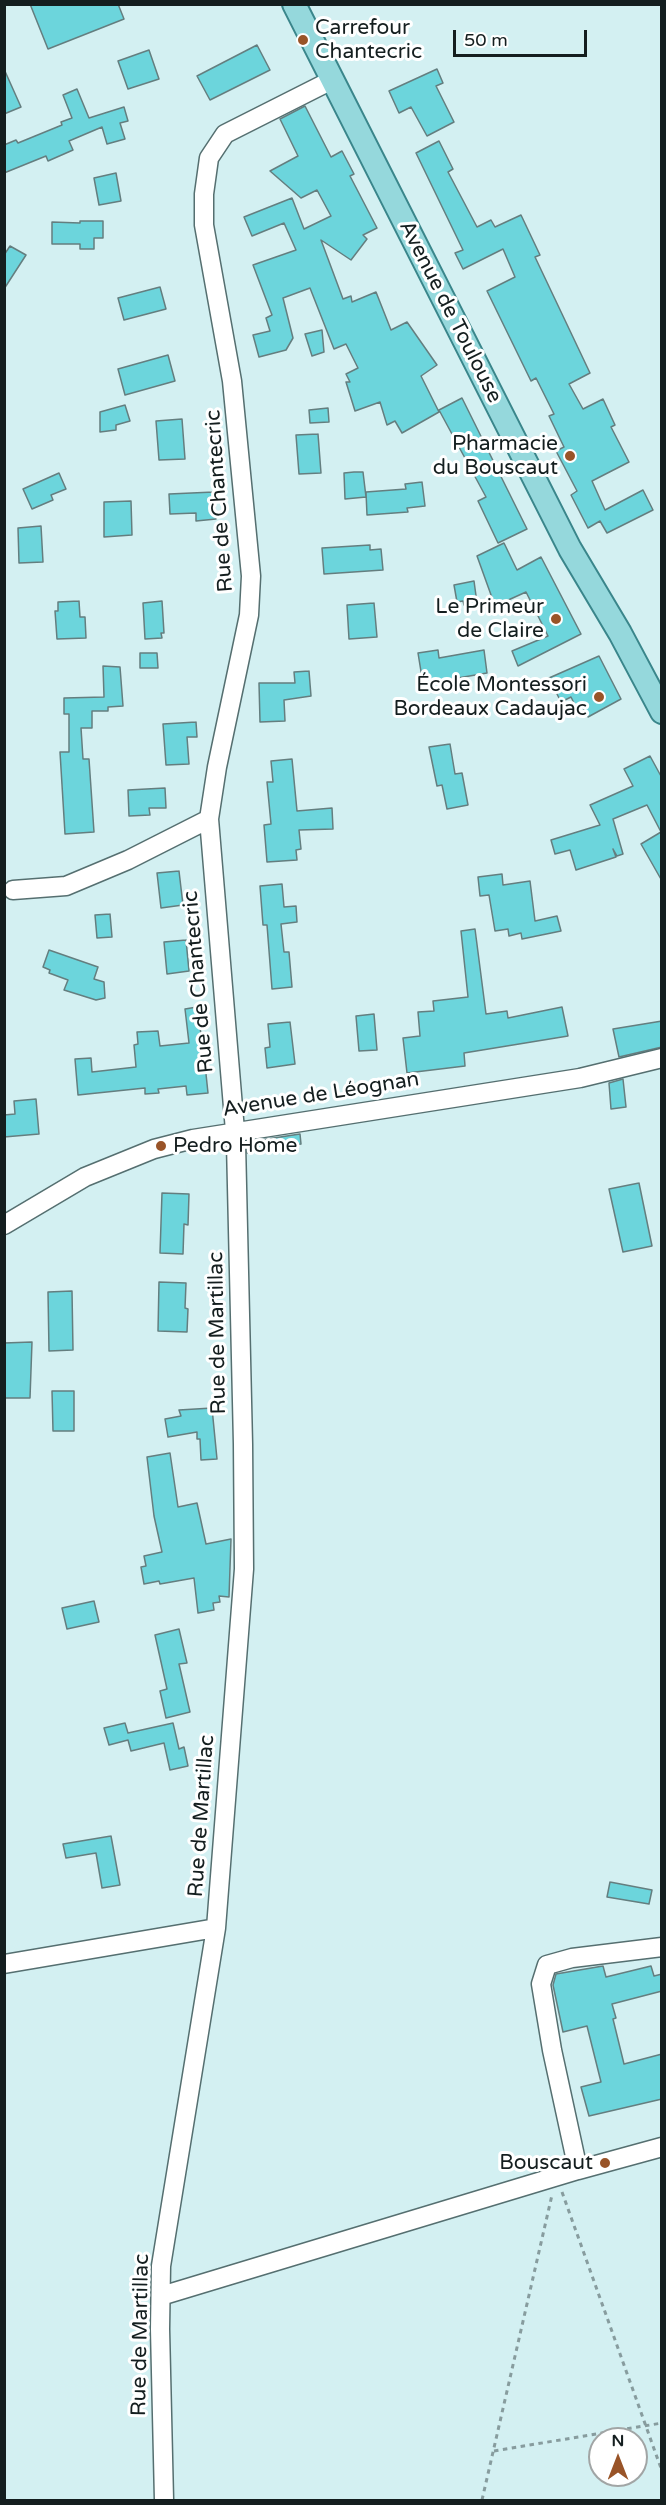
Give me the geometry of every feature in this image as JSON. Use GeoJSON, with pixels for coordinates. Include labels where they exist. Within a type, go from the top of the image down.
{"type":"FeatureCollection","features":[{"type":"Feature","properties":{"kind":"main road","name":"Avenue de Toulouse"},"geometry":{"type":"LineString","coordinates":[[294,4],[570,549],[620,633],[662,712]]}},
{"type":"Feature","properties":{"kind":"street","name":"Rue de Chantecric"},"geometry":{"type":"LineString","coordinates":[[234,1131],[209,819],[217,767],[249,615],[251,576],[232,381],[204,225],[209,158],[225,134],[332,80]]}},
{"type":"Feature","properties":{"kind":"street"},"geometry":{"type":"LineString","coordinates":[[13,890],[66,886],[128,860],[209,819]]}},
{"type":"Feature","properties":{"kind":"street","name":"Avenue de Léognan"},"geometry":{"type":"LineString","coordinates":[[4,1225],[85,1177],[154,1149],[234,1131],[579,1078],[662,1058]]}},
{"type":"Feature","properties":{"kind":"street","name":"Rue de Martillac"},"geometry":{"type":"LineString","coordinates":[[164,2500],[161,2266],[216,1928],[244,1569],[243,1421],[234,1131]]}},
{"type":"Feature","properties":{"kind":"street"},"geometry":{"type":"LineString","coordinates":[[4,1964],[216,1928]]}},
{"type":"Feature","properties":{"kind":"street"},"geometry":{"type":"LineString","coordinates":[[578,2170],[552,2050],[541,1984],[547,1965],[572,1958],[662,1947]]}},
{"type":"Feature","properties":{"kind":"street"},"geometry":{"type":"LineString","coordinates":[[160,2296],[557,2176],[662,2147]]}},
{"type":"Feature","properties":{"kind":"path"},"geometry":{"type":"LineString","coordinates":[[557,2176],[662,2471]]}},
{"type":"Feature","properties":{"kind":"path"},"geometry":{"type":"LineString","coordinates":[[482,2500],[557,2176]]}},
{"type":"Feature","properties":{"kind":"path"},"geometry":{"type":"LineString","coordinates":[[494,2451],[662,2423]]}},
{"type":"Feature","properties":{"kind":"building"},"geometry":{"type":"Polygon","coordinates":[[[30,4],[118,4],[124,19],[48,49],[30,4]]]}},
{"type":"Feature","properties":{"kind":"building"},"geometry":{"type":"Polygon","coordinates":[[[257,45],[270,70],[210,100],[197,76],[257,45]]]}},
{"type":"Feature","properties":{"kind":"building"},"geometry":{"type":"Polygon","coordinates":[[[149,50],[159,79],[128,89],[118,61],[149,50]]]}},
{"type":"Feature","properties":{"kind":"building"},"geometry":{"type":"Polygon","coordinates":[[[4,69],[21,107],[4,114],[4,69]]]}},
{"type":"Feature","properties":{"kind":"building"},"geometry":{"type":"Polygon","coordinates":[[[437,69],[443,83],[436,86],[454,122],[427,136],[411,107],[399,113],[389,91],[437,69]]]}},
{"type":"Feature","properties":{"kind":"building"},"geometry":{"type":"Polygon","coordinates":[[[77,89],[89,118],[124,107],[128,121],[120,123],[125,139],[107,144],[102,127],[69,141],[73,150],[48,161],[46,156],[4,173],[4,145],[16,140],[18,143],[62,125],[61,122],[72,118],[63,95],[77,89]]]}},
{"type":"Feature","properties":{"kind":"building"},"geometry":{"type":"Polygon","coordinates":[[[305,106],[331,157],[342,151],[354,174],[350,176],[377,228],[363,235],[367,239],[351,260],[321,240],[343,299],[351,296],[352,302],[376,292],[391,330],[407,322],[437,365],[421,376],[439,412],[402,433],[395,421],[387,425],[380,402],[355,411],[346,382],[350,382],[346,374],[358,368],[346,344],[334,349],[310,288],[283,298],[293,338],[286,350],[259,357],[253,335],[270,331],[266,318],[272,315],[253,265],[296,250],[284,223],[252,236],[244,217],[292,198],[304,229],[331,216],[317,190],[301,198],[270,171],[298,156],[280,119],[305,106]]]}},
{"type":"Feature","properties":{"kind":"building"},"geometry":{"type":"Polygon","coordinates":[[[439,141],[453,169],[448,172],[477,227],[491,220],[495,227],[521,215],[540,255],[535,257],[590,373],[569,384],[583,409],[603,399],[615,425],[611,427],[629,462],[592,481],[605,510],[643,490],[653,510],[607,533],[600,521],[588,528],[571,495],[577,491],[556,451],[564,447],[549,416],[554,414],[536,378],[531,381],[487,291],[515,277],[503,249],[463,269],[455,253],[463,250],[416,153],[439,141]]]}},
{"type":"Feature","properties":{"kind":"building"},"geometry":{"type":"Polygon","coordinates":[[[116,173],[121,201],[99,205],[94,178],[116,173]]]}},
{"type":"Feature","properties":{"kind":"building"},"geometry":{"type":"Polygon","coordinates":[[[80,221],[103,221],[103,238],[94,238],[94,249],[80,249],[80,244],[52,244],[52,222],[80,223],[80,221]]]}},
{"type":"Feature","properties":{"kind":"building"},"geometry":{"type":"Polygon","coordinates":[[[10,246],[26,255],[4,289],[4,255],[10,246]]]}},
{"type":"Feature","properties":{"kind":"building"},"geometry":{"type":"Polygon","coordinates":[[[160,287],[166,309],[124,320],[118,298],[160,287]]]}},
{"type":"Feature","properties":{"kind":"building"},"geometry":{"type":"Polygon","coordinates":[[[322,330],[324,352],[312,356],[305,334],[322,330]]]}},
{"type":"Feature","properties":{"kind":"building"},"geometry":{"type":"Polygon","coordinates":[[[168,355],[175,381],[125,395],[118,369],[168,355]]]}},
{"type":"Feature","properties":{"kind":"building"},"geometry":{"type":"Polygon","coordinates":[[[462,398],[527,529],[498,543],[478,501],[486,497],[439,410],[462,398]]]}},
{"type":"Feature","properties":{"kind":"building"},"geometry":{"type":"Polygon","coordinates":[[[125,405],[130,421],[116,425],[116,430],[100,432],[100,412],[125,405]]]}},
{"type":"Feature","properties":{"kind":"building"},"geometry":{"type":"Polygon","coordinates":[[[328,408],[329,422],[310,423],[309,410],[328,408]]]}},
{"type":"Feature","properties":{"kind":"building"},"geometry":{"type":"Polygon","coordinates":[[[182,419],[185,459],[159,460],[156,421],[182,419]]]}},
{"type":"Feature","properties":{"kind":"building"},"geometry":{"type":"Polygon","coordinates":[[[318,434],[321,473],[299,474],[296,435],[318,434]]]}},
{"type":"Feature","properties":{"kind":"building"},"geometry":{"type":"Polygon","coordinates":[[[363,472],[366,497],[345,499],[344,473],[363,472]]]}},
{"type":"Feature","properties":{"kind":"building"},"geometry":{"type":"Polygon","coordinates":[[[59,473],[66,489],[51,495],[53,500],[32,509],[23,489],[59,473]]]}},
{"type":"Feature","properties":{"kind":"building"},"geometry":{"type":"Polygon","coordinates":[[[422,482],[425,506],[407,508],[408,512],[367,515],[366,492],[406,489],[405,484],[422,482]]]}},
{"type":"Feature","properties":{"kind":"building"},"geometry":{"type":"Polygon","coordinates":[[[214,492],[216,519],[196,521],[196,513],[170,514],[169,494],[214,492]]]}},
{"type":"Feature","properties":{"kind":"building"},"geometry":{"type":"Polygon","coordinates":[[[131,501],[132,535],[104,537],[104,502],[131,501]]]}},
{"type":"Feature","properties":{"kind":"building"},"geometry":{"type":"Polygon","coordinates":[[[41,526],[43,562],[19,563],[18,528],[41,526]]]}},
{"type":"Feature","properties":{"kind":"building"},"geometry":{"type":"Polygon","coordinates":[[[504,543],[517,570],[541,557],[581,634],[518,666],[512,651],[548,636],[526,592],[495,606],[477,556],[504,543]]]}},
{"type":"Feature","properties":{"kind":"building"},"geometry":{"type":"Polygon","coordinates":[[[370,545],[370,550],[381,549],[383,570],[324,574],[322,548],[370,545]]]}},
{"type":"Feature","properties":{"kind":"building"},"geometry":{"type":"Polygon","coordinates":[[[474,581],[477,603],[464,605],[463,601],[457,602],[454,585],[474,581]]]}},
{"type":"Feature","properties":{"kind":"building"},"geometry":{"type":"Polygon","coordinates":[[[79,601],[80,617],[85,617],[86,638],[57,639],[55,611],[58,611],[58,602],[79,601]]]}},
{"type":"Feature","properties":{"kind":"building"},"geometry":{"type":"Polygon","coordinates":[[[162,601],[164,633],[161,633],[162,638],[145,639],[143,603],[162,601]]]}},
{"type":"Feature","properties":{"kind":"building"},"geometry":{"type":"Polygon","coordinates":[[[374,603],[377,637],[349,639],[347,605],[374,603]]]}},
{"type":"Feature","properties":{"kind":"building"},"geometry":{"type":"Polygon","coordinates":[[[438,650],[439,658],[484,650],[487,673],[423,684],[418,653],[438,650]]]}},
{"type":"Feature","properties":{"kind":"building"},"geometry":{"type":"Polygon","coordinates":[[[140,653],[157,653],[158,668],[140,668],[140,653]]]}},
{"type":"Feature","properties":{"kind":"building"},"geometry":{"type":"Polygon","coordinates":[[[599,656],[621,699],[588,717],[582,706],[577,709],[571,697],[561,702],[549,678],[599,656]]]}},
{"type":"Feature","properties":{"kind":"building"},"geometry":{"type":"Polygon","coordinates":[[[103,666],[120,667],[123,706],[108,707],[108,711],[92,711],[92,728],[81,728],[83,759],[89,759],[94,832],[65,834],[60,752],[69,752],[69,714],[64,714],[64,698],[104,697],[103,666]]]}},
{"type":"Feature","properties":{"kind":"building"},"geometry":{"type":"Polygon","coordinates":[[[309,671],[311,696],[284,700],[285,721],[260,722],[259,683],[295,683],[294,672],[309,671]]]}},
{"type":"Feature","properties":{"kind":"building"},"geometry":{"type":"Polygon","coordinates":[[[196,722],[197,737],[187,737],[189,764],[166,765],[163,724],[196,722]]]}},
{"type":"Feature","properties":{"kind":"building"},"geometry":{"type":"Polygon","coordinates":[[[450,744],[455,774],[462,773],[468,805],[447,809],[442,785],[437,786],[429,747],[450,744]]]}},
{"type":"Feature","properties":{"kind":"building"},"geometry":{"type":"Polygon","coordinates":[[[650,756],[662,778],[662,881],[641,844],[661,832],[647,805],[613,819],[623,854],[617,856],[613,849],[616,857],[576,870],[570,850],[555,854],[551,840],[600,825],[590,805],[633,786],[624,769],[650,756]]]}},
{"type":"Feature","properties":{"kind":"building"},"geometry":{"type":"Polygon","coordinates":[[[292,759],[297,811],[332,808],[333,829],[299,830],[301,849],[296,850],[297,860],[267,862],[264,825],[271,824],[267,782],[273,782],[271,761],[292,759]]]}},
{"type":"Feature","properties":{"kind":"building"},"geometry":{"type":"Polygon","coordinates":[[[165,788],[166,808],[149,808],[150,815],[129,816],[128,790],[165,788]]]}},
{"type":"Feature","properties":{"kind":"building"},"geometry":{"type":"Polygon","coordinates":[[[179,871],[183,905],[161,908],[157,873],[179,871]]]}},
{"type":"Feature","properties":{"kind":"building"},"geometry":{"type":"Polygon","coordinates":[[[502,874],[503,885],[530,881],[535,921],[557,916],[561,931],[522,939],[521,933],[509,936],[508,929],[495,931],[489,895],[480,896],[478,877],[502,874]]]}},
{"type":"Feature","properties":{"kind":"building"},"geometry":{"type":"Polygon","coordinates":[[[282,884],[284,907],[296,906],[297,922],[281,924],[284,952],[289,952],[292,987],[272,989],[267,925],[263,925],[260,886],[282,884]]]}},
{"type":"Feature","properties":{"kind":"building"},"geometry":{"type":"Polygon","coordinates":[[[110,914],[112,937],[97,938],[95,915],[110,914]]]}},
{"type":"Feature","properties":{"kind":"building"},"geometry":{"type":"Polygon","coordinates":[[[475,929],[486,1014],[507,1011],[508,1018],[562,1007],[568,1036],[464,1053],[465,1066],[407,1073],[403,1038],[420,1036],[418,1012],[434,1011],[433,1001],[468,997],[461,931],[475,929]]]}},
{"type":"Feature","properties":{"kind":"building"},"geometry":{"type":"Polygon","coordinates":[[[186,940],[189,971],[167,974],[164,942],[186,940]]]}},
{"type":"Feature","properties":{"kind":"building"},"geometry":{"type":"Polygon","coordinates":[[[49,950],[98,967],[94,979],[104,982],[105,998],[96,1000],[64,990],[68,980],[49,973],[50,970],[43,967],[49,950]]]}},
{"type":"Feature","properties":{"kind":"building"},"geometry":{"type":"Polygon","coordinates":[[[197,1007],[202,1041],[206,1041],[207,1055],[204,1055],[208,1093],[187,1095],[186,1086],[158,1089],[159,1093],[145,1094],[145,1088],[78,1095],[75,1059],[91,1058],[92,1072],[136,1067],[134,1045],[138,1044],[137,1032],[158,1031],[160,1046],[189,1043],[185,1009],[197,1007]]]}},
{"type":"Feature","properties":{"kind":"building"},"geometry":{"type":"Polygon","coordinates":[[[374,1014],[377,1050],[359,1051],[356,1016],[374,1014]]]}},
{"type":"Feature","properties":{"kind":"building"},"geometry":{"type":"Polygon","coordinates":[[[662,1021],[662,1047],[619,1057],[613,1029],[662,1021]]]}},
{"type":"Feature","properties":{"kind":"building"},"geometry":{"type":"Polygon","coordinates":[[[290,1022],[295,1064],[267,1068],[265,1048],[270,1047],[268,1024],[290,1022]]]}},
{"type":"Feature","properties":{"kind":"building"},"geometry":{"type":"Polygon","coordinates":[[[623,1079],[626,1107],[611,1109],[609,1083],[623,1079]]]}},
{"type":"Feature","properties":{"kind":"building"},"geometry":{"type":"Polygon","coordinates":[[[36,1099],[39,1134],[4,1137],[4,1115],[15,1114],[14,1101],[36,1099]]]}},
{"type":"Feature","properties":{"kind":"building"},"geometry":{"type":"Polygon","coordinates":[[[300,1134],[301,1144],[247,1153],[247,1149],[254,1141],[300,1134]]]}},
{"type":"Feature","properties":{"kind":"building"},"geometry":{"type":"Polygon","coordinates":[[[639,1183],[652,1246],[623,1252],[609,1189],[639,1183]]]}},
{"type":"Feature","properties":{"kind":"building"},"geometry":{"type":"Polygon","coordinates":[[[162,1193],[189,1194],[188,1225],[184,1224],[183,1254],[160,1253],[162,1193]]]}},
{"type":"Feature","properties":{"kind":"building"},"geometry":{"type":"Polygon","coordinates":[[[159,1282],[186,1283],[187,1332],[158,1331],[159,1282]]]}},
{"type":"Feature","properties":{"kind":"building"},"geometry":{"type":"Polygon","coordinates":[[[72,1291],[73,1350],[49,1351],[48,1292],[72,1291]]]}},
{"type":"Feature","properties":{"kind":"building"},"geometry":{"type":"Polygon","coordinates":[[[32,1342],[30,1398],[4,1398],[4,1343],[32,1342]]]}},
{"type":"Feature","properties":{"kind":"building"},"geometry":{"type":"Polygon","coordinates":[[[52,1391],[74,1391],[74,1431],[53,1431],[52,1391]]]}},
{"type":"Feature","properties":{"kind":"building"},"geometry":{"type":"Polygon","coordinates":[[[212,1408],[217,1459],[201,1460],[200,1439],[197,1439],[197,1432],[168,1437],[165,1419],[181,1416],[179,1410],[212,1408]]]}},
{"type":"Feature","properties":{"kind":"building"},"geometry":{"type":"Polygon","coordinates":[[[170,1453],[178,1507],[197,1503],[206,1544],[231,1539],[229,1597],[219,1596],[220,1602],[213,1603],[214,1610],[198,1613],[194,1578],[160,1584],[159,1581],[144,1584],[141,1567],[146,1566],[144,1556],[162,1552],[154,1516],[147,1457],[170,1453]]]}},
{"type":"Feature","properties":{"kind":"building"},"geometry":{"type":"Polygon","coordinates":[[[94,1601],[99,1622],[67,1629],[62,1608],[94,1601]]]}},
{"type":"Feature","properties":{"kind":"building"},"geometry":{"type":"Polygon","coordinates":[[[179,1629],[187,1663],[179,1664],[190,1712],[166,1718],[160,1691],[167,1689],[155,1635],[179,1629]]]}},
{"type":"Feature","properties":{"kind":"building"},"geometry":{"type":"Polygon","coordinates":[[[125,1723],[128,1733],[173,1723],[179,1749],[184,1747],[188,1766],[170,1770],[164,1743],[131,1751],[128,1740],[109,1745],[104,1728],[125,1723]]]}},
{"type":"Feature","properties":{"kind":"building"},"geometry":{"type":"Polygon","coordinates":[[[111,1836],[120,1885],[102,1888],[96,1853],[66,1858],[63,1844],[111,1836]]]}},
{"type":"Feature","properties":{"kind":"building"},"geometry":{"type":"Polygon","coordinates":[[[610,1882],[652,1890],[649,1904],[607,1897],[610,1882]]]}},
{"type":"Feature","properties":{"kind":"building"},"geometry":{"type":"Polygon","coordinates":[[[603,1966],[606,1977],[651,1966],[654,1976],[662,1974],[662,1991],[612,2004],[616,2018],[613,2019],[624,2064],[662,2054],[662,2099],[589,2116],[581,2087],[601,2082],[587,2026],[563,2032],[553,1985],[556,1974],[603,1966]]]}},
{"type":"Feature","properties":{"kind":"place","name":"Carrefour Chantecric"},"geometry":{"type":"Point","coordinates":[303,40]}},
{"type":"Feature","properties":{"kind":"place","name":"Pharmacie du Bouscaut"},"geometry":{"type":"Point","coordinates":[570,456]}},
{"type":"Feature","properties":{"kind":"place","name":"Le Primeur de Claire"},"geometry":{"type":"Point","coordinates":[556,619]}},
{"type":"Feature","properties":{"kind":"place","name":"École Montessori Bordeaux Cadaujac"},"geometry":{"type":"Point","coordinates":[599,697]}},
{"type":"Feature","properties":{"kind":"place","name":"Pedro Home"},"geometry":{"type":"Point","coordinates":[161,1146]}},
{"type":"Feature","properties":{"kind":"place","name":"Bouscaut"},"geometry":{"type":"Point","coordinates":[605,2163]}}]}
